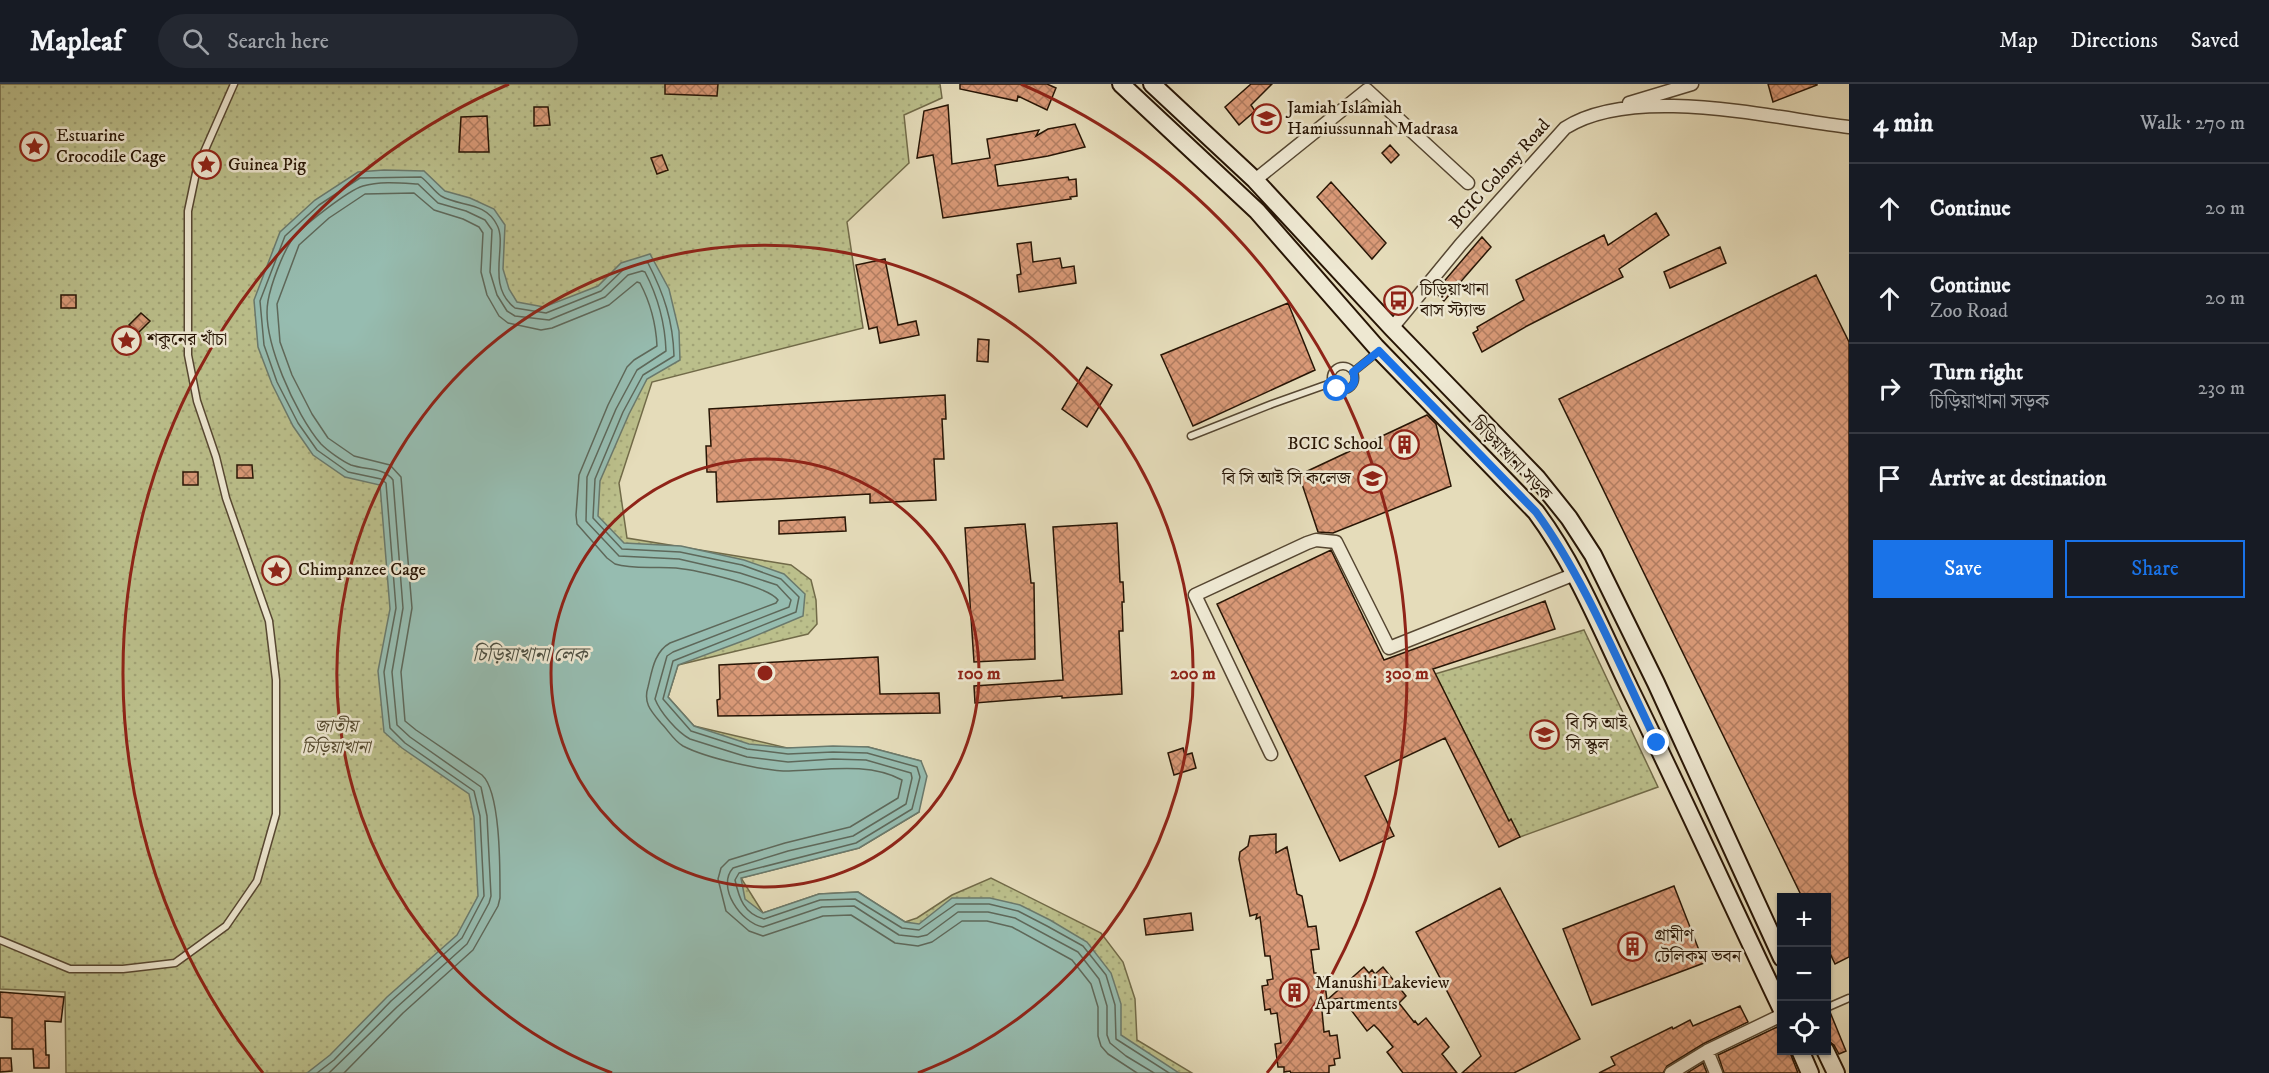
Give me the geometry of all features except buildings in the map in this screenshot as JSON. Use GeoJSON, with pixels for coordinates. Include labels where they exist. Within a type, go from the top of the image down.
{"type":"FeatureCollection","features":[{"type":"Feature","properties":{"kind":"main road","name":"চিড়িয়াখানা সড়ক"},"geometry":{"type":"LineString","coordinates":[[1121,84],[1257,211],[1378,349],[1536,512],[1575,574],[1778,1001]]}},
{"type":"Feature","properties":{"kind":"main road","name":"চিড়িয়াখানা সড়ক"},"geometry":{"type":"LineString","coordinates":[[1152,84],[1255,180],[1392,328],[1537,478],[1569,518],[1597,564],[1656,683],[1777,947]]}},
{"type":"Feature","properties":{"kind":"main road"},"geometry":{"type":"LineString","coordinates":[[1378,349],[1392,328]]}},
{"type":"Feature","properties":{"kind":"main road"},"geometry":{"type":"LineString","coordinates":[[1575,574],[1597,564]]}},
{"type":"Feature","properties":{"kind":"main road"},"geometry":{"type":"LineString","coordinates":[[1802,1055],[1810,1073]]}},
{"type":"Feature","properties":{"kind":"main road"},"geometry":{"type":"LineString","coordinates":[[1827,1055],[1836,1073]]}},
{"type":"Feature","properties":{"kind":"street"},"geometry":{"type":"LineString","coordinates":[[1596,113],[1692,84]]}},
{"type":"Feature","properties":{"kind":"street"},"geometry":{"type":"LineString","coordinates":[[1255,180],[1370,87],[1468,183]]}},
{"type":"Feature","properties":{"kind":"street","name":"BCIC Colony Road"},"geometry":{"type":"LineString","coordinates":[[1392,328],[1461,244],[1565,128],[1577,120],[1596,113],[1640,107],[1695,107],[1849,127]]}},
{"type":"Feature","properties":{"kind":"street"},"geometry":{"type":"LineString","coordinates":[[1271,754],[1195,595],[1307,543],[1316,540],[1336,542],[1389,648],[1575,574]]}},
{"type":"Feature","properties":{"kind":"street"},"geometry":{"type":"LineString","coordinates":[[1671,1073],[1707,1052],[1777,1017]]}},
{"type":"Feature","properties":{"kind":"street"},"geometry":{"type":"LineString","coordinates":[[1707,1052],[1716,1073]]}},
{"type":"Feature","properties":{"kind":"lane"},"geometry":{"type":"LineString","coordinates":[[0,940],[70,969],[123,969],[175,963],[226,926],[257,881],[276,814],[276,680],[268,621],[226,498],[198,401],[188,355],[188,211],[198,168],[234,84]]}},
{"type":"Feature","properties":{"kind":"lane"},"geometry":{"type":"LineString","coordinates":[[1353,372],[1378,349]]}},
{"type":"Feature","properties":{"kind":"lane"},"geometry":{"type":"LineString","coordinates":[[1347,367],[1353,372],[1354,383],[1349,389],[1337,389],[1331,383],[1331,375],[1336,368],[1347,367]]}},
{"type":"Feature","properties":{"kind":"lane"},"geometry":{"type":"LineString","coordinates":[[1191,436],[1331,383]]}},
{"type":"Feature","properties":{"kind":"lane"},"geometry":{"type":"LineString","coordinates":[[1831,1006],[1849,998]]}},
{"type":"Feature","properties":{"kind":"green space","name":"জাতীয় চিড়িয়াখানা"},"geometry":{"type":"Polygon","coordinates":[[[0,84],[940,84],[942,98],[904,115],[909,163],[847,222],[863,328],[652,382],[619,483],[627,538],[791,565],[811,580],[816,600],[817,624],[808,634],[678,665],[668,697],[694,726],[787,748],[868,747],[921,761],[919,812],[859,848],[741,878],[763,913],[819,894],[858,892],[905,922],[917,918],[952,895],[991,878],[1101,933],[1123,962],[1135,999],[1137,1040],[1192,1073],[66,1073],[65,992],[0,989],[0,84]]]}},
{"type":"Feature","properties":{"kind":"green space"},"geometry":{"type":"Polygon","coordinates":[[[1584,630],[1658,787],[1520,837],[1511,820],[1509,821],[1435,674],[1584,630]]]}},
{"type":"Feature","properties":{"kind":"water","name":"চিড়িয়াখানা লেক"},"geometry":{"type":"Polygon","coordinates":[[[424,171],[445,191],[470,198],[494,209],[505,225],[503,269],[509,289],[517,302],[544,307],[598,286],[621,263],[650,254],[669,289],[679,331],[680,360],[647,379],[600,481],[598,516],[624,543],[681,546],[744,560],[784,574],[805,594],[803,616],[678,665],[668,697],[694,726],[749,744],[787,748],[868,747],[921,761],[927,776],[919,812],[859,848],[741,878],[745,899],[763,913],[819,894],[858,892],[905,922],[919,924],[952,898],[990,898],[1020,905],[1087,942],[1111,973],[1121,1004],[1121,1035],[1179,1073],[307,1073],[330,1055],[387,997],[457,935],[478,896],[474,817],[469,794],[402,748],[384,732],[378,671],[390,609],[380,485],[345,477],[313,455],[293,426],[272,384],[258,347],[254,300],[280,232],[315,200],[358,172],[424,171]]]}},
{"type":"Feature","properties":{"kind":"place","name":"Jamiah Islamiah Hamiussunnah Madrasa"},"geometry":{"type":"Point","coordinates":[1266,118]}},
{"type":"Feature","properties":{"kind":"place","name":"Estuarine Crocodile Cage"},"geometry":{"type":"Point","coordinates":[35,146]}},
{"type":"Feature","properties":{"kind":"place","name":"Guinea Pig"},"geometry":{"type":"Point","coordinates":[207,165]}},
{"type":"Feature","properties":{"kind":"place","name":"চিড়িয়াখানা বাস স্ট্যান্ড"},"geometry":{"type":"Point","coordinates":[1399,300]}},
{"type":"Feature","properties":{"kind":"place","name":"শকুনের খাঁচা"},"geometry":{"type":"Point","coordinates":[126,340]}},
{"type":"Feature","properties":{"kind":"place","name":"BCIC School"},"geometry":{"type":"Point","coordinates":[1404,444]}},
{"type":"Feature","properties":{"kind":"place","name":"বি সি আই সি কলেজ"},"geometry":{"type":"Point","coordinates":[1372,479]}},
{"type":"Feature","properties":{"kind":"place","name":"Chimpanzee Cage"},"geometry":{"type":"Point","coordinates":[277,570]}},
{"type":"Feature","properties":{"kind":"place","name":"বি সি আই সি স্কুল"},"geometry":{"type":"Point","coordinates":[1545,734]}},
{"type":"Feature","properties":{"kind":"place","name":"গ্রামীণ টেলিকম ভবন"},"geometry":{"type":"Point","coordinates":[1633,946]}},
{"type":"Feature","properties":{"kind":"place","name":"Manushi Lakeview Apartments"},"geometry":{"type":"Point","coordinates":[1294,993]}},
{"type":"Feature","properties":{"kind":"route"},"geometry":{"type":"LineString","coordinates":[[1337,389],[1345,390],[1352,387],[1355,380],[1353,372],[1379,351],[1536,512],[1575,574],[1657,743]]}}]}
